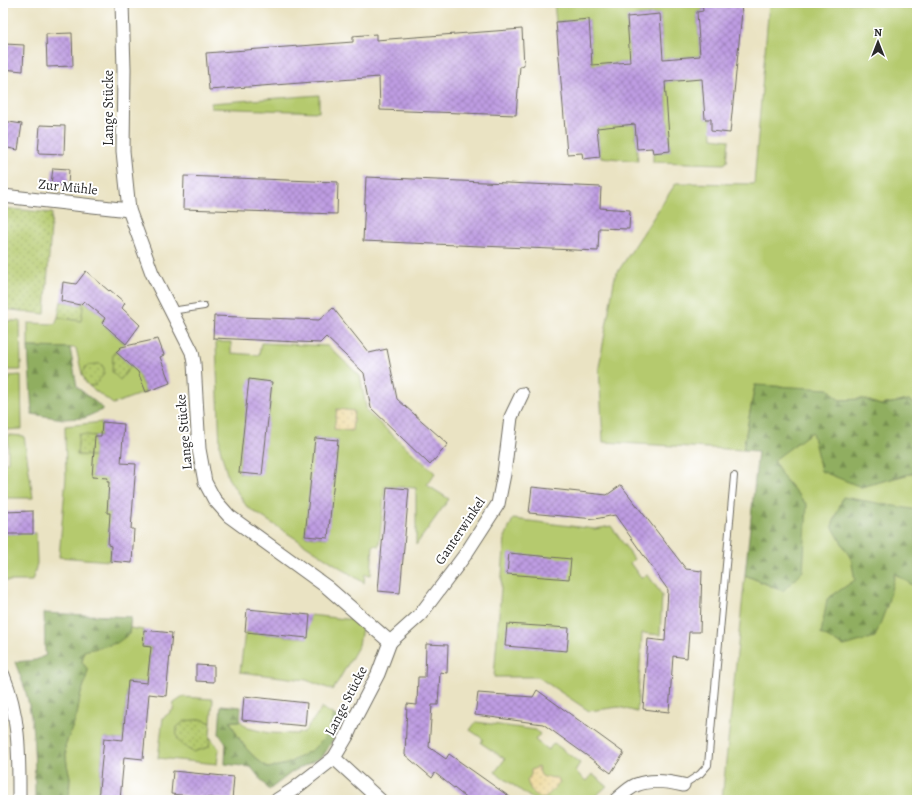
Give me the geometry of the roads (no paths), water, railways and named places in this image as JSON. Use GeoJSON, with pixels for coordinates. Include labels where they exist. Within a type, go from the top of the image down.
{"type":"FeatureCollection","features":[{"type":"Feature","properties":{"kind":"street","name":"Lange Stücke"},"geometry":{"type":"LineString","coordinates":[[122,3],[124,69],[123,151],[129,210],[147,261],[192,352],[194,363],[199,449],[205,482],[214,499],[229,516],[327,588],[390,642],[378,674],[347,736],[334,758],[380,800]]}},
{"type":"Feature","properties":{"kind":"street","name":"Zur Mühle"},"geometry":{"type":"LineString","coordinates":[[3,196],[129,210]]}},
{"type":"Feature","properties":{"kind":"street","name":"Ganterwinkel"},"geometry":{"type":"LineString","coordinates":[[390,642],[420,615],[466,555],[498,504],[504,474],[511,417],[522,394]]}},
{"type":"Feature","properties":{"kind":"street"},"geometry":{"type":"LineString","coordinates":[[3,675],[10,693],[18,734],[19,800]]}},
{"type":"Feature","properties":{"kind":"street"},"geometry":{"type":"LineString","coordinates":[[276,800],[294,789],[334,758]]}},
{"type":"Feature","properties":{"kind":"street"},"geometry":{"type":"LineString","coordinates":[[616,800],[635,785],[652,781],[683,785]]}},
{"type":"Feature","properties":{"kind":"lane"},"geometry":{"type":"LineString","coordinates":[[171,311],[204,306]]}},
{"type":"Feature","properties":{"kind":"lane"},"geometry":{"type":"LineString","coordinates":[[683,785],[700,774],[708,765],[734,476]]}}]}
